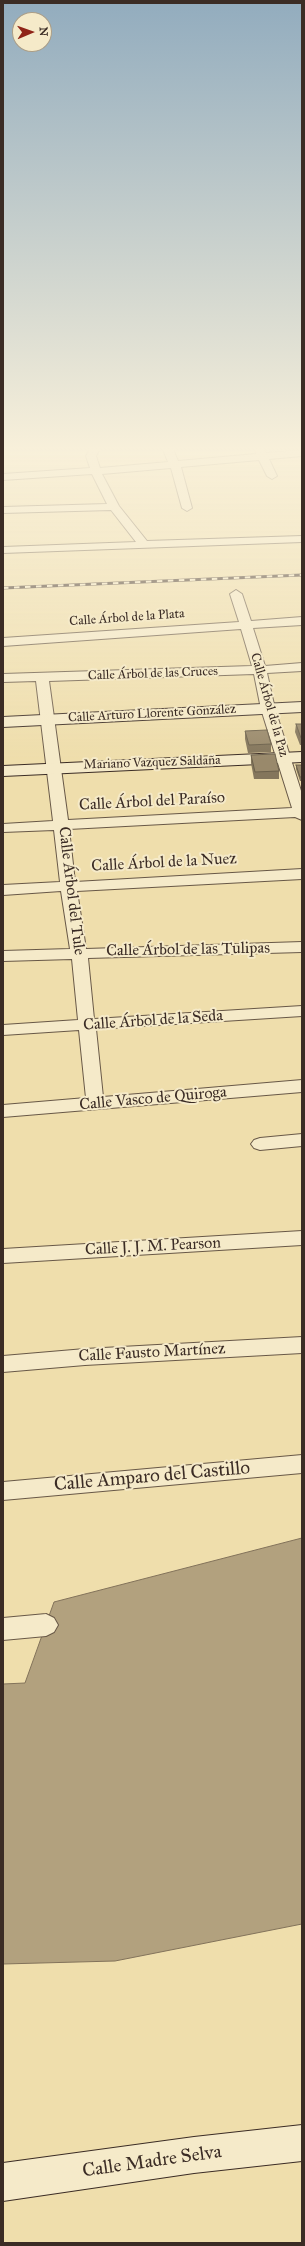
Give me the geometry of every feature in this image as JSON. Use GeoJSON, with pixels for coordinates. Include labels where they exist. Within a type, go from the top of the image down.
{"type":"FeatureCollection","features":[{"type":"Feature","properties":{"kind":"street","name":"Calle Árbol de la Paz"},"geometry":{"type":"LineString","coordinates":[[236,594],[244,624],[260,670],[268,709],[302,813]]}},
{"type":"Feature","properties":{"kind":"street","name":"Calle Árbol de la Plata"},"geometry":{"type":"LineString","coordinates":[[3,642],[302,621]]}},
{"type":"Feature","properties":{"kind":"street","name":"Calle Árbol de las Cruces"},"geometry":{"type":"LineString","coordinates":[[3,678],[42,678],[260,670],[302,667]]}},
{"type":"Feature","properties":{"kind":"street","name":"Calle Árbol del Tule"},"geometry":{"type":"LineString","coordinates":[[42,678],[49,719],[68,885],[79,953],[88,1025],[95,1104]]}},
{"type":"Feature","properties":{"kind":"street","name":"Calle Arturo Llorente González"},"geometry":{"type":"LineString","coordinates":[[3,722],[302,708]]}},
{"type":"Feature","properties":{"kind":"street","name":"Mariano Vazquez Saldaña"},"geometry":{"type":"LineString","coordinates":[[3,771],[54,767],[302,757]]}},
{"type":"Feature","properties":{"kind":"street","name":"Calle Árbol del Paraíso"},"geometry":{"type":"LineString","coordinates":[[3,828],[302,813]]}},
{"type":"Feature","properties":{"kind":"street","name":"Calle Árbol de la Nuez"},"geometry":{"type":"LineString","coordinates":[[3,890],[68,885],[302,874]]}},
{"type":"Feature","properties":{"kind":"street","name":"Calle Árbol de las Tulipas"},"geometry":{"type":"LineString","coordinates":[[3,956],[302,946]]}},
{"type":"Feature","properties":{"kind":"street","name":"Calle Árbol de la Seda"},"geometry":{"type":"LineString","coordinates":[[3,1030],[302,1010]]}},
{"type":"Feature","properties":{"kind":"street","name":"Calle Vasco de Quiroga"},"geometry":{"type":"LineString","coordinates":[[3,1111],[302,1086]]}},
{"type":"Feature","properties":{"kind":"street"},"geometry":{"type":"LineString","coordinates":[[260,1144],[302,1140]]}},
{"type":"Feature","properties":{"kind":"street","name":"Calle J. J. M. Pearson"},"geometry":{"type":"LineString","coordinates":[[3,1256],[302,1238]]}},
{"type":"Feature","properties":{"kind":"street","name":"Calle Fausto Martínez"},"geometry":{"type":"LineString","coordinates":[[3,1364],[85,1357],[302,1345]]}},
{"type":"Feature","properties":{"kind":"street","name":"Calle Amparo del Castillo"},"geometry":{"type":"LineString","coordinates":[[3,1491],[302,1464]]}},
{"type":"Feature","properties":{"kind":"street"},"geometry":{"type":"LineString","coordinates":[[3,1629],[46,1625]]}},
{"type":"Feature","properties":{"kind":"street","name":"Calle Madre Selva"},"geometry":{"type":"LineString","coordinates":[[3,2182],[194,2155],[302,2143]]}},
{"type":"Feature","properties":{"kind":"shaded area"},"geometry":{"type":"Polygon","coordinates":[[[302,1538],[302,1924],[115,1961],[3,1964],[3,1684],[25,1683],[54,1602],[302,1538]]]}},
{"type":"Feature","properties":{"kind":"building"},"geometry":{"type":"Polygon","coordinates":[[[296,724],[302,724],[302,738],[301,738],[296,724]]]}},
{"type":"Feature","properties":{"kind":"building"},"geometry":{"type":"Polygon","coordinates":[[[267,730],[271,744],[249,745],[245,731],[267,730]]]}},
{"type":"Feature","properties":{"kind":"building"},"geometry":{"type":"Polygon","coordinates":[[[275,754],[279,771],[255,772],[251,755],[275,754]]]}},
{"type":"Feature","properties":{"kind":"building"},"geometry":{"type":"Polygon","coordinates":[[[296,765],[302,765],[302,777],[300,777],[296,765]]]}},
{"type":"Feature","properties":{"kind":"railway"},"geometry":{"type":"LineString","coordinates":[[3,588],[302,575]]}}]}
